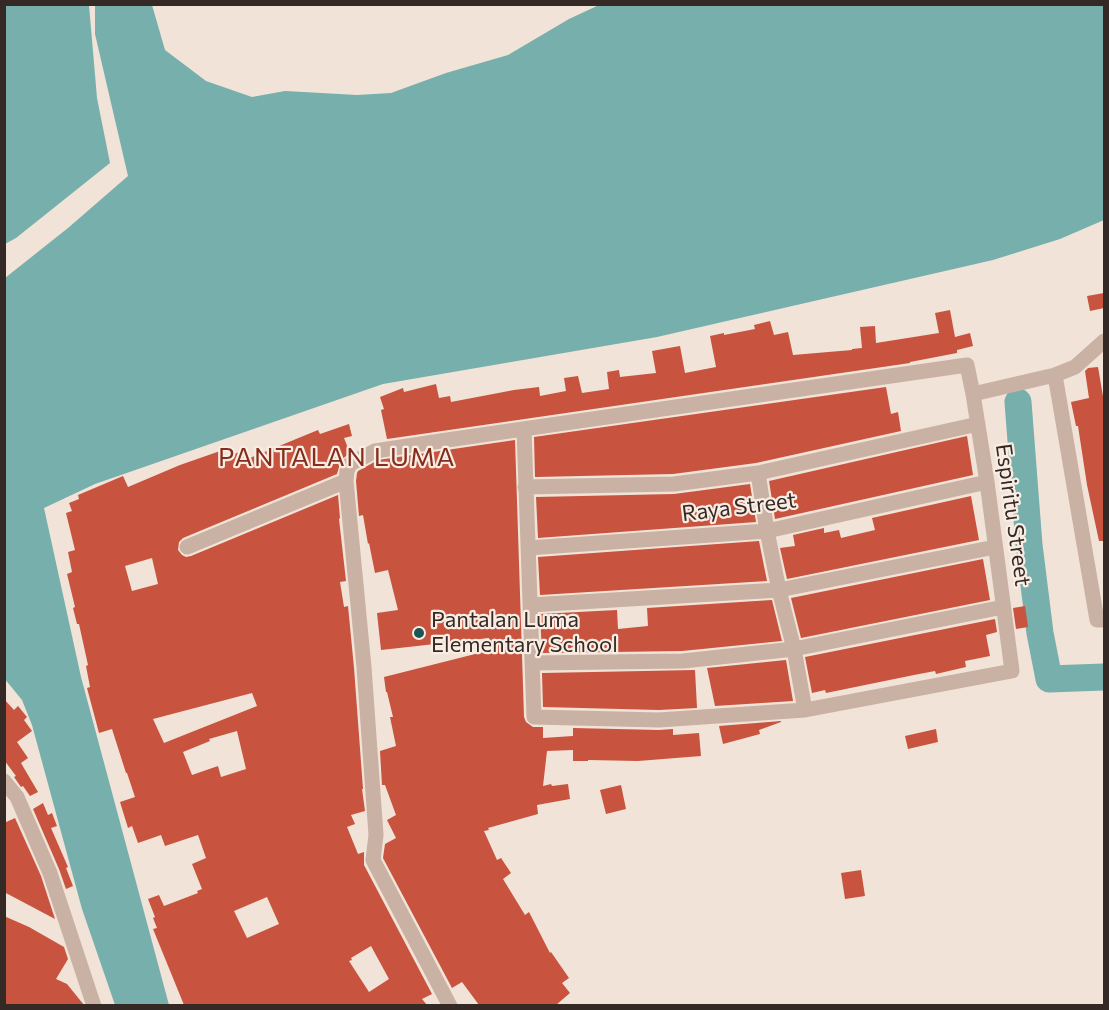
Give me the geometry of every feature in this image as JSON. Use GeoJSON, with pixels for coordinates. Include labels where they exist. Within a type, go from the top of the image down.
{"type":"FeatureCollection","features":[{"type":"Feature","properties":{"kind":"street"},"geometry":{"type":"LineString","coordinates":[[978,393],[1049,376],[1075,367],[1104,341]]}},
{"type":"Feature","properties":{"kind":"street","name":"Espiritu Street"},"geometry":{"type":"LineString","coordinates":[[524,429],[967,365],[978,393],[978,424],[1012,671],[805,710]]}},
{"type":"Feature","properties":{"kind":"street"},"geometry":{"type":"LineString","coordinates":[[1049,376],[1097,621],[1104,620]]}},
{"type":"Feature","properties":{"kind":"street"},"geometry":{"type":"LineString","coordinates":[[525,487],[674,484],[758,473],[978,424]]}},
{"type":"Feature","properties":{"kind":"street"},"geometry":{"type":"LineString","coordinates":[[450,1005],[373,860],[376,835],[364,667],[346,481],[347,471],[351,464],[375,451],[524,429],[534,717],[659,720],[805,710],[794,649],[767,531],[758,473]]}},
{"type":"Feature","properties":{"kind":"street"},"geometry":{"type":"LineString","coordinates":[[187,547],[346,481]]}},
{"type":"Feature","properties":{"kind":"street","name":"Raya Street"},"geometry":{"type":"LineString","coordinates":[[528,548],[767,531],[987,482]]}},
{"type":"Feature","properties":{"kind":"street"},"geometry":{"type":"LineString","coordinates":[[530,605],[779,590],[995,546]]}},
{"type":"Feature","properties":{"kind":"street"},"geometry":{"type":"LineString","coordinates":[[532,663],[683,661],[794,649],[1003,607]]}},
{"type":"Feature","properties":{"kind":"street"},"geometry":{"type":"LineString","coordinates":[[4,781],[17,797],[50,873],[94,1005]]}},
{"type":"Feature","properties":{"kind":"water"},"geometry":{"type":"Polygon","coordinates":[[[5,4],[89,5],[97,98],[110,163],[16,238],[5,244],[5,4]]]}},
{"type":"Feature","properties":{"kind":"water"},"geometry":{"type":"Polygon","coordinates":[[[95,5],[152,5],[165,50],[206,81],[252,97],[285,91],[357,95],[391,93],[446,73],[508,55],[569,19],[599,5],[1104,5],[1104,220],[1060,239],[993,260],[657,337],[383,384],[95,484],[44,508],[81,677],[169,1005],[115,1005],[82,909],[32,725],[22,700],[4,678],[5,278],[128,176],[95,34],[95,5]]]}},
{"type":"Feature","properties":{"kind":"building"},"geometry":{"type":"Polygon","coordinates":[[[1104,293],[1104,308],[1090,311],[1087,296],[1104,293]]]}},
{"type":"Feature","properties":{"kind":"building"},"geometry":{"type":"Polygon","coordinates":[[[950,310],[955,337],[970,333],[973,346],[957,350],[957,353],[910,363],[387,439],[381,410],[384,409],[380,397],[403,388],[404,392],[436,384],[439,398],[450,396],[451,402],[539,387],[540,396],[566,391],[564,378],[578,376],[582,393],[609,389],[607,372],[619,370],[620,377],[656,373],[652,351],[680,346],[685,373],[716,367],[710,336],[755,329],[754,325],[770,321],[774,335],[788,332],[793,355],[852,350],[862,348],[860,327],[875,326],[876,343],[939,333],[935,313],[950,310]]]}},
{"type":"Feature","properties":{"kind":"building"},"geometry":{"type":"Polygon","coordinates":[[[1098,367],[1104,402],[1104,541],[1099,541],[1078,426],[1076,426],[1071,402],[1089,398],[1085,371],[1088,368],[1098,367]]]}},
{"type":"Feature","properties":{"kind":"building"},"geometry":{"type":"Polygon","coordinates":[[[886,387],[891,414],[898,412],[901,431],[756,463],[673,474],[535,477],[534,437],[886,387]]]}},
{"type":"Feature","properties":{"kind":"building"},"geometry":{"type":"Polygon","coordinates":[[[349,424],[352,436],[344,438],[350,453],[341,460],[337,474],[183,538],[179,542],[178,550],[186,557],[191,556],[338,495],[346,581],[340,582],[344,607],[348,606],[365,811],[351,815],[355,824],[347,827],[358,854],[364,852],[364,865],[432,994],[422,999],[427,1005],[184,1005],[153,929],[157,928],[148,899],[159,895],[164,906],[198,893],[197,891],[202,889],[192,864],[206,858],[198,835],[165,846],[161,835],[138,843],[132,826],[128,828],[120,802],[135,797],[112,729],[99,733],[87,688],[90,687],[86,666],[88,665],[67,574],[72,572],[68,552],[75,550],[66,513],[72,511],[69,503],[79,499],[78,495],[123,476],[128,487],[223,450],[226,457],[242,451],[245,460],[318,430],[320,434],[349,424]],[[152,558],[125,566],[132,591],[158,584],[152,558]],[[252,693],[153,719],[164,743],[257,706],[252,693]],[[237,731],[209,739],[210,741],[183,752],[192,775],[218,766],[221,777],[246,769],[237,731]],[[267,897],[234,911],[247,938],[279,924],[267,897]],[[371,946],[351,958],[352,960],[349,961],[369,992],[389,979],[371,946]]]}},
{"type":"Feature","properties":{"kind":"building"},"geometry":{"type":"Polygon","coordinates":[[[967,436],[973,475],[775,519],[769,481],[967,436]]]}},
{"type":"Feature","properties":{"kind":"building"},"geometry":{"type":"Polygon","coordinates":[[[515,440],[524,717],[526,722],[533,727],[543,727],[543,738],[573,736],[573,728],[673,729],[673,735],[699,733],[701,756],[638,761],[573,761],[573,750],[547,751],[543,786],[568,784],[570,799],[537,805],[538,814],[484,831],[497,860],[501,858],[511,873],[503,879],[525,915],[529,912],[550,953],[569,978],[562,983],[570,993],[556,1005],[479,1005],[462,982],[452,988],[383,858],[385,844],[396,838],[387,820],[396,815],[385,785],[382,785],[380,751],[396,746],[390,717],[393,717],[384,677],[491,650],[489,638],[381,650],[377,613],[398,610],[388,570],[375,573],[363,515],[359,516],[357,473],[378,460],[515,440]]]}},
{"type":"Feature","properties":{"kind":"building"},"geometry":{"type":"Polygon","coordinates":[[[750,484],[756,522],[538,538],[536,497],[674,494],[750,484]]]}},
{"type":"Feature","properties":{"kind":"building"},"geometry":{"type":"Polygon","coordinates":[[[971,496],[979,540],[787,579],[780,548],[795,546],[793,535],[824,528],[824,533],[839,530],[841,538],[875,530],[872,518],[971,496]]]}},
{"type":"Feature","properties":{"kind":"building"},"geometry":{"type":"Polygon","coordinates":[[[759,541],[767,581],[540,595],[538,557],[759,541]]]}},
{"type":"Feature","properties":{"kind":"building"},"geometry":{"type":"Polygon","coordinates":[[[983,559],[990,600],[801,638],[791,598],[983,559]]]}},
{"type":"Feature","properties":{"kind":"building"},"geometry":{"type":"Polygon","coordinates":[[[772,600],[782,641],[682,651],[542,653],[540,614],[617,610],[618,629],[648,626],[647,608],[772,600]]]}},
{"type":"Feature","properties":{"kind":"building"},"geometry":{"type":"Polygon","coordinates":[[[1025,606],[1028,627],[1016,629],[1013,608],[1025,606]]]}},
{"type":"Feature","properties":{"kind":"building"},"geometry":{"type":"Polygon","coordinates":[[[995,619],[997,632],[986,635],[990,656],[965,661],[966,667],[826,693],[825,690],[812,693],[805,657],[995,619]]]}},
{"type":"Feature","properties":{"kind":"building"},"geometry":{"type":"Polygon","coordinates":[[[786,660],[793,701],[715,706],[707,668],[786,660]]]}},
{"type":"Feature","properties":{"kind":"building"},"geometry":{"type":"Polygon","coordinates":[[[695,670],[697,708],[659,710],[543,707],[542,673],[695,670]]]}},
{"type":"Feature","properties":{"kind":"building"},"geometry":{"type":"Polygon","coordinates":[[[4,699],[14,710],[18,706],[27,717],[24,720],[32,731],[17,742],[28,758],[21,763],[38,792],[30,796],[23,786],[21,787],[4,760],[4,699]]]}},
{"type":"Feature","properties":{"kind":"building"},"geometry":{"type":"Polygon","coordinates":[[[781,721],[759,730],[760,734],[723,744],[719,726],[781,721]]]}},
{"type":"Feature","properties":{"kind":"building"},"geometry":{"type":"Polygon","coordinates":[[[936,729],[938,742],[908,749],[905,736],[936,729]]]}},
{"type":"Feature","properties":{"kind":"building"},"geometry":{"type":"Polygon","coordinates":[[[621,785],[626,809],[606,814],[600,790],[621,785]]]}},
{"type":"Feature","properties":{"kind":"building"},"geometry":{"type":"Polygon","coordinates":[[[43,803],[48,815],[52,813],[57,826],[51,828],[68,867],[66,868],[73,886],[66,889],[33,809],[43,803]]]}},
{"type":"Feature","properties":{"kind":"building"},"geometry":{"type":"Polygon","coordinates":[[[15,818],[41,876],[55,919],[4,892],[4,823],[15,818]]]}},
{"type":"Feature","properties":{"kind":"building"},"geometry":{"type":"Polygon","coordinates":[[[861,870],[865,896],[845,899],[841,873],[861,870]]]}},
{"type":"Feature","properties":{"kind":"building"},"geometry":{"type":"Polygon","coordinates":[[[4,916],[64,947],[68,959],[56,979],[67,984],[84,1005],[4,1005],[4,916]]]}},
{"type":"Feature","properties":{"kind":"waterway"},"geometry":{"type":"LineString","coordinates":[[1018,402],[1029,545],[1040,633],[1049,679],[1104,677]]}},
{"type":"Feature","properties":{"kind":"place","name":"Pantalan Luma Elementary School"},"geometry":{"type":"Point","coordinates":[419,633]}},
{"type":"Feature","properties":{"kind":"district","name":"PANTALAN LUMA"},"geometry":{"type":"Point","coordinates":[337,457]}}]}
